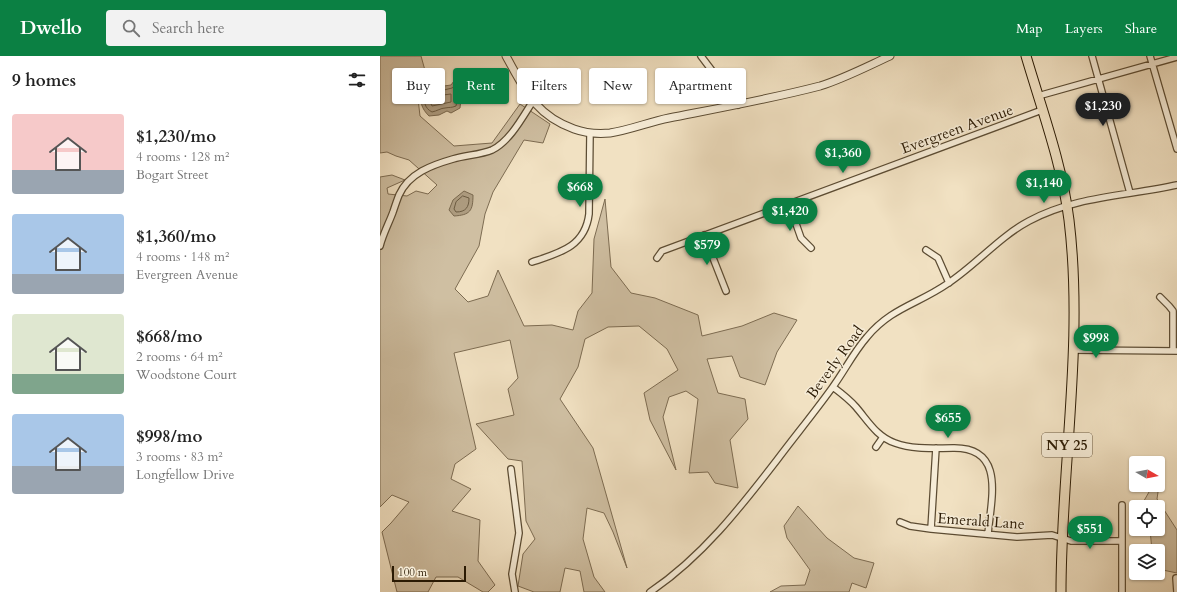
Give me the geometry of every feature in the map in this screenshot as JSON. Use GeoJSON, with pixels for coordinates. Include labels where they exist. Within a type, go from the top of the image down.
{"type":"FeatureCollection","features":[{"type":"Feature","properties":{"kind":"main road","name":"NY 25"},"geometry":{"type":"LineString","coordinates":[[1026,56],[1056,159],[1067,205],[1072,262],[1073,350],[1061,538],[1061,592]]}},
{"type":"Feature","properties":{"kind":"street"},"geometry":{"type":"LineString","coordinates":[[506,56],[517,76]]}},
{"type":"Feature","properties":{"kind":"street"},"geometry":{"type":"LineString","coordinates":[[701,56],[738,105]]}},
{"type":"Feature","properties":{"kind":"street"},"geometry":{"type":"LineString","coordinates":[[536,104],[547,115],[561,124],[576,130],[590,133],[610,133],[656,120],[738,105],[822,85],[890,56]]}},
{"type":"Feature","properties":{"kind":"street"},"geometry":{"type":"LineString","coordinates":[[1092,56],[1130,193]]}},
{"type":"Feature","properties":{"kind":"street"},"geometry":{"type":"LineString","coordinates":[[1150,56],[1177,149]]}},
{"type":"Feature","properties":{"kind":"street"},"geometry":{"type":"LineString","coordinates":[[1038,96],[1177,57]]}},
{"type":"Feature","properties":{"kind":"street"},"geometry":{"type":"LineString","coordinates":[[380,246],[382,237],[400,194],[411,179],[428,166],[455,158],[492,150],[505,140],[531,104]]}},
{"type":"Feature","properties":{"kind":"street","name":"Evergreen Avenue"},"geometry":{"type":"LineString","coordinates":[[657,258],[662,250],[1042,110]]}},
{"type":"Feature","properties":{"kind":"street"},"geometry":{"type":"LineString","coordinates":[[532,262],[568,248],[580,238],[588,225],[590,133]]}},
{"type":"Feature","properties":{"kind":"street","name":"Beverly Road"},"geometry":{"type":"LineString","coordinates":[[650,592],[680,568],[733,516],[833,387],[860,346],[876,326],[894,312],[949,283],[981,259],[1010,233],[1040,215],[1067,205],[1177,184]]}},
{"type":"Feature","properties":{"kind":"street"},"geometry":{"type":"LineString","coordinates":[[789,204],[801,238],[811,248]]}},
{"type":"Feature","properties":{"kind":"street"},"geometry":{"type":"LineString","coordinates":[[704,235],[726,291]]}},
{"type":"Feature","properties":{"kind":"street"},"geometry":{"type":"LineString","coordinates":[[926,250],[938,258],[949,283]]}},
{"type":"Feature","properties":{"kind":"street"},"geometry":{"type":"LineString","coordinates":[[1073,350],[1175,351],[1173,311],[1160,297]]}},
{"type":"Feature","properties":{"kind":"street"},"geometry":{"type":"LineString","coordinates":[[833,387],[846,397],[869,424],[883,437],[895,443],[907,446],[964,448],[973,450],[982,457],[988,464],[993,483],[988,534]]}},
{"type":"Feature","properties":{"kind":"street"},"geometry":{"type":"LineString","coordinates":[[876,447],[883,437]]}},
{"type":"Feature","properties":{"kind":"street"},"geometry":{"type":"LineString","coordinates":[[931,529],[936,448]]}},
{"type":"Feature","properties":{"kind":"street"},"geometry":{"type":"LineString","coordinates":[[511,469],[519,533],[512,574],[515,592]]}},
{"type":"Feature","properties":{"kind":"street"},"geometry":{"type":"LineString","coordinates":[[1122,505],[1122,592]]}},
{"type":"Feature","properties":{"kind":"street","name":"Emerald Lane"},"geometry":{"type":"LineString","coordinates":[[900,522],[910,526],[931,529],[1017,537],[1052,535],[1070,541],[1122,541]]}},
{"type":"Feature","properties":{"kind":"street"},"geometry":{"type":"LineString","coordinates":[[1176,578],[1177,592]]}},
{"type":"Feature","properties":{"kind":"shaded area"},"geometry":{"type":"Polygon","coordinates":[[[380,56],[421,56],[424,68],[392,68],[392,104],[419,104],[420,116],[454,146],[492,143],[520,104],[550,124],[543,143],[524,140],[493,192],[485,214],[479,246],[455,289],[468,302],[488,296],[498,270],[524,326],[552,325],[573,330],[578,311],[592,293],[594,239],[605,199],[611,267],[631,293],[655,298],[698,315],[702,336],[742,326],[774,313],[797,320],[777,352],[765,385],[740,377],[732,356],[707,359],[718,393],[745,399],[748,419],[730,440],[738,488],[715,483],[708,472],[689,473],[698,399],[686,391],[669,397],[663,417],[676,470],[650,420],[644,393],[678,370],[667,349],[639,326],[608,327],[585,339],[578,367],[560,399],[593,448],[627,568],[604,513],[587,508],[583,539],[594,577],[605,592],[584,592],[580,571],[565,568],[560,592],[534,592],[518,586],[523,554],[535,539],[526,521],[522,461],[508,459],[476,424],[514,415],[508,389],[518,378],[510,340],[454,353],[476,449],[455,464],[451,479],[471,489],[452,511],[480,520],[478,561],[495,585],[488,592],[483,592],[458,577],[436,577],[428,592],[397,592],[382,532],[409,502],[392,495],[380,507],[380,177],[392,175],[405,180],[387,188],[388,194],[407,196],[416,191],[428,194],[437,185],[409,160],[387,152],[380,153],[380,56]]]}},
{"type":"Feature","properties":{"kind":"shaded area"},"geometry":{"type":"Polygon","coordinates":[[[1149,492],[1158,492],[1158,500],[1144,500],[1149,492]]]}},
{"type":"Feature","properties":{"kind":"shaded area"},"geometry":{"type":"Polygon","coordinates":[[[798,506],[827,538],[854,558],[874,563],[866,588],[852,583],[849,592],[770,592],[781,586],[805,585],[810,570],[787,538],[784,526],[798,506]]]}},
{"type":"Feature","properties":{"kind":"shaded area"},"geometry":{"type":"Polygon","coordinates":[[[1165,511],[1177,530],[1177,573],[1165,570],[1165,544],[1151,544],[1151,536],[1165,536],[1165,511]]]}},
{"type":"Feature","properties":{"kind":"water"},"geometry":{"type":"Polygon","coordinates":[[[453,82],[453,104],[460,104],[460,108],[451,113],[447,111],[439,115],[429,116],[424,110],[422,104],[445,104],[445,86],[451,85],[453,82]]]}},
{"type":"Feature","properties":{"kind":"water"},"geometry":{"type":"Polygon","coordinates":[[[464,191],[473,195],[470,211],[464,215],[454,216],[449,210],[453,200],[464,191]]]}}]}
